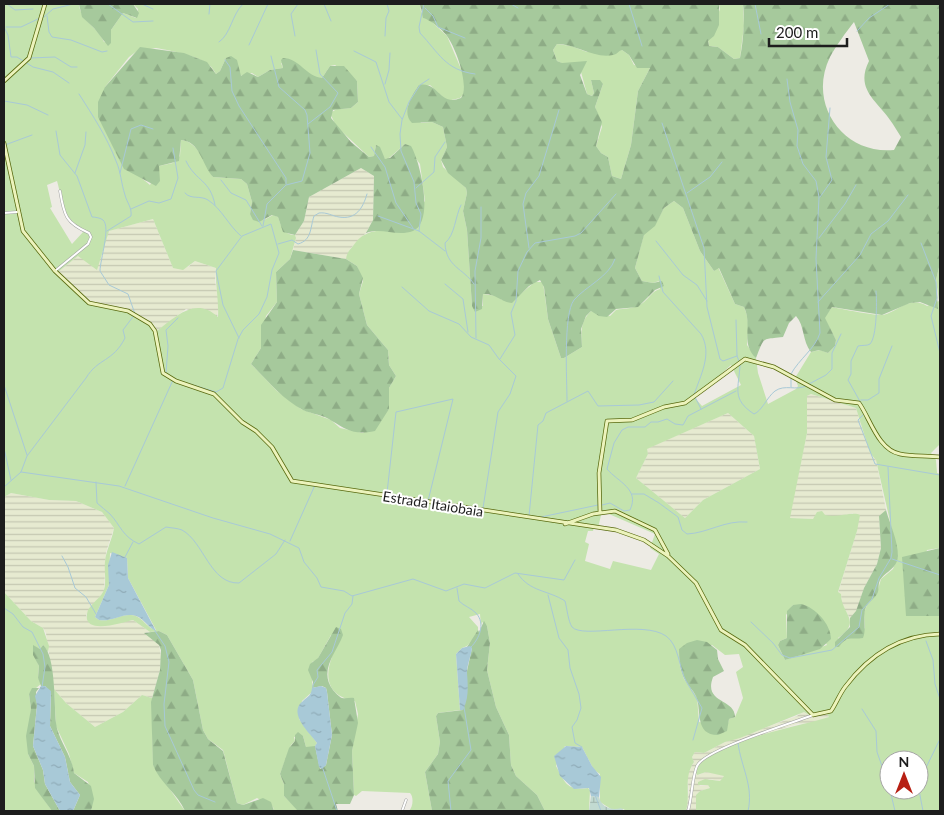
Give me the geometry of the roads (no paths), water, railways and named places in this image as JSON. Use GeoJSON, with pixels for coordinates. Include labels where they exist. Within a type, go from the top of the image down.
{"type":"FeatureCollection","features":[{"type":"Feature","properties":{"kind":"street"},"geometry":{"type":"LineString","coordinates":[[4,81],[29,58],[45,4]]}},
{"type":"Feature","properties":{"kind":"street","name":"Estrada Itaiobaia"},"geometry":{"type":"LineString","coordinates":[[4,143],[17,212],[23,231],[55,271],[92,304],[128,311],[150,324],[155,331],[163,373],[176,381],[214,394],[242,422],[256,431],[272,447],[282,460],[290,478],[294,482],[624,532],[644,540],[668,556],[696,583],[721,630],[745,645],[814,715]]}},
{"type":"Feature","properties":{"kind":"street"},"geometry":{"type":"LineString","coordinates":[[55,271],[88,244],[91,237],[89,233],[77,229],[70,222],[62,205],[60,191]]}},
{"type":"Feature","properties":{"kind":"street"},"geometry":{"type":"LineString","coordinates":[[4,213],[17,212]]}},
{"type":"Feature","properties":{"kind":"street"},"geometry":{"type":"LineString","coordinates":[[600,512],[599,473],[607,421],[632,420],[664,407],[685,403],[745,359],[774,367],[835,400],[859,402],[869,423],[893,451],[901,454],[940,457]]}},
{"type":"Feature","properties":{"kind":"street"},"geometry":{"type":"LineString","coordinates":[[565,524],[600,512],[618,512],[652,528],[660,535],[668,556]]}},
{"type":"Feature","properties":{"kind":"street"},"geometry":{"type":"LineString","coordinates":[[688,811],[697,766],[704,758],[740,741],[814,715],[831,711],[845,688],[868,661],[880,651],[894,644],[940,634]]}},
{"type":"Feature","properties":{"kind":"street"},"geometry":{"type":"LineString","coordinates":[[402,811],[406,800]]}},
{"type":"Feature","properties":{"kind":"water"},"geometry":{"type":"Polygon","coordinates":[[[112,552],[127,558],[128,578],[156,631],[142,619],[132,615],[103,620],[95,617],[109,585],[108,565],[112,552]]]}},
{"type":"Feature","properties":{"kind":"water"},"geometry":{"type":"Polygon","coordinates":[[[470,646],[472,648],[467,670],[467,696],[463,710],[460,710],[456,654],[462,648],[470,646]]]}},
{"type":"Feature","properties":{"kind":"water"},"geometry":{"type":"Polygon","coordinates":[[[41,686],[45,686],[51,691],[50,726],[65,757],[70,782],[80,795],[73,811],[60,811],[45,784],[43,770],[33,746],[37,705],[35,696],[41,686]]]}},
{"type":"Feature","properties":{"kind":"water"},"geometry":{"type":"Polygon","coordinates":[[[321,686],[326,688],[327,692],[332,735],[326,765],[322,769],[319,767],[315,746],[317,743],[301,723],[297,711],[310,694],[312,688],[321,686]]]}},
{"type":"Feature","properties":{"kind":"water"},"geometry":{"type":"Polygon","coordinates":[[[566,746],[582,747],[592,766],[601,777],[599,797],[591,796],[589,788],[574,789],[560,776],[554,756],[566,746]]]}},
{"type":"Feature","properties":{"kind":"waterway"},"geometry":{"type":"LineString","coordinates":[[7,4],[15,10],[33,9]]}},
{"type":"Feature","properties":{"kind":"waterway"},"geometry":{"type":"LineString","coordinates":[[44,17],[53,9],[73,4]]}},
{"type":"Feature","properties":{"kind":"waterway"},"geometry":{"type":"LineString","coordinates":[[108,4],[133,22],[153,21]]}},
{"type":"Feature","properties":{"kind":"waterway"},"geometry":{"type":"LineString","coordinates":[[142,4],[153,9]]}},
{"type":"Feature","properties":{"kind":"waterway"},"geometry":{"type":"LineString","coordinates":[[209,14],[210,4]]}},
{"type":"Feature","properties":{"kind":"waterway"},"geometry":{"type":"LineString","coordinates":[[219,42],[226,34],[236,13],[243,4]]}},
{"type":"Feature","properties":{"kind":"waterway"},"geometry":{"type":"LineString","coordinates":[[249,45],[268,4]]}},
{"type":"Feature","properties":{"kind":"waterway"},"geometry":{"type":"LineString","coordinates":[[295,36],[291,14],[298,4]]}},
{"type":"Feature","properties":{"kind":"waterway"},"geometry":{"type":"LineString","coordinates":[[324,4],[331,21]]}},
{"type":"Feature","properties":{"kind":"waterway"},"geometry":{"type":"LineString","coordinates":[[385,36],[386,18],[389,11],[387,4]]}},
{"type":"Feature","properties":{"kind":"waterway"},"geometry":{"type":"LineString","coordinates":[[424,4],[419,27],[420,33],[449,65],[475,74]]}},
{"type":"Feature","properties":{"kind":"waterway"},"geometry":{"type":"LineString","coordinates":[[511,4],[518,8]]}},
{"type":"Feature","properties":{"kind":"waterway"},"geometry":{"type":"LineString","coordinates":[[629,4],[642,46]]}},
{"type":"Feature","properties":{"kind":"waterway"},"geometry":{"type":"LineString","coordinates":[[755,4],[761,34]]}},
{"type":"Feature","properties":{"kind":"waterway"},"geometry":{"type":"LineString","coordinates":[[857,31],[869,18],[890,4]]}},
{"type":"Feature","properties":{"kind":"waterway"},"geometry":{"type":"LineString","coordinates":[[425,8],[433,16],[438,27],[465,38]]}},
{"type":"Feature","properties":{"kind":"waterway"},"geometry":{"type":"LineString","coordinates":[[47,16],[49,32],[52,37],[71,40],[102,52],[107,51]]}},
{"type":"Feature","properties":{"kind":"waterway"},"geometry":{"type":"LineString","coordinates":[[6,27],[21,27],[40,18]]}},
{"type":"Feature","properties":{"kind":"waterway"},"geometry":{"type":"LineString","coordinates":[[4,27],[8,35],[11,57],[17,57],[33,67],[53,72],[69,83]]}},
{"type":"Feature","properties":{"kind":"waterway"},"geometry":{"type":"LineString","coordinates":[[308,124],[330,107],[338,93],[320,74],[316,50]]}},
{"type":"Feature","properties":{"kind":"waterway"},"geometry":{"type":"LineString","coordinates":[[354,51],[376,62],[389,102],[402,119]]}},
{"type":"Feature","properties":{"kind":"waterway"},"geometry":{"type":"LineString","coordinates":[[385,84],[389,70],[390,53]]}},
{"type":"Feature","properties":{"kind":"waterway"},"geometry":{"type":"LineString","coordinates":[[263,226],[267,204],[286,185],[302,181],[310,153],[305,110],[279,87],[271,56]]}},
{"type":"Feature","properties":{"kind":"waterway"},"geometry":{"type":"LineString","coordinates":[[30,58],[55,57],[71,67],[77,67]]}},
{"type":"Feature","properties":{"kind":"waterway"},"geometry":{"type":"LineString","coordinates":[[225,60],[230,67],[232,91],[239,106],[286,178],[286,184]]}},
{"type":"Feature","properties":{"kind":"waterway"},"geometry":{"type":"LineString","coordinates":[[419,231],[421,214],[416,203],[414,182],[401,151],[400,134],[402,120],[409,102],[420,85],[429,79]]}},
{"type":"Feature","properties":{"kind":"waterway"},"geometry":{"type":"LineString","coordinates":[[787,79],[790,102],[798,130],[797,146],[803,164],[816,181],[819,197],[816,259],[820,333],[818,339],[791,374]]}},
{"type":"Feature","properties":{"kind":"waterway"},"geometry":{"type":"LineString","coordinates":[[79,94],[99,127],[118,165],[131,210],[131,216],[107,231]]}},
{"type":"Feature","properties":{"kind":"waterway"},"geometry":{"type":"LineString","coordinates":[[4,101],[27,105],[48,115]]}},
{"type":"Feature","properties":{"kind":"waterway"},"geometry":{"type":"LineString","coordinates":[[820,197],[832,180],[826,157],[830,108]]}},
{"type":"Feature","properties":{"kind":"waterway"},"geometry":{"type":"LineString","coordinates":[[529,248],[523,204],[526,193],[539,176],[559,110]]}},
{"type":"Feature","properties":{"kind":"waterway"},"geometry":{"type":"LineString","coordinates":[[662,123],[704,248],[707,307],[720,359],[723,361],[737,356]]}},
{"type":"Feature","properties":{"kind":"waterway"},"geometry":{"type":"LineString","coordinates":[[120,173],[131,129],[141,125],[153,129]]}},
{"type":"Feature","properties":{"kind":"waterway"},"geometry":{"type":"LineString","coordinates":[[4,487],[21,472],[27,456],[95,367],[116,352],[125,338],[123,330],[135,314],[128,294],[109,285],[100,271],[106,236],[105,224],[102,219],[92,217],[77,176],[60,155],[56,131]]}},
{"type":"Feature","properties":{"kind":"waterway"},"geometry":{"type":"LineString","coordinates":[[75,173],[85,145],[86,132]]}},
{"type":"Feature","properties":{"kind":"waterway"},"geometry":{"type":"LineString","coordinates":[[5,145],[32,135]]}},
{"type":"Feature","properties":{"kind":"waterway"},"geometry":{"type":"LineString","coordinates":[[416,188],[434,172],[435,157],[445,142]]}},
{"type":"Feature","properties":{"kind":"waterway"},"geometry":{"type":"LineString","coordinates":[[371,147],[385,167],[396,203],[413,228]]}},
{"type":"Feature","properties":{"kind":"waterway"},"geometry":{"type":"LineString","coordinates":[[131,209],[149,201],[159,203],[171,199],[178,178],[173,148]]}},
{"type":"Feature","properties":{"kind":"waterway"},"geometry":{"type":"LineString","coordinates":[[186,161],[210,190],[215,205]]}},
{"type":"Feature","properties":{"kind":"waterway"},"geometry":{"type":"LineString","coordinates":[[687,193],[710,177],[722,162]]}},
{"type":"Feature","properties":{"kind":"waterway"},"geometry":{"type":"LineString","coordinates":[[221,180],[231,193],[246,200],[262,226]]}},
{"type":"Feature","properties":{"kind":"waterway"},"geometry":{"type":"LineString","coordinates":[[819,238],[845,204],[856,185]]}},
{"type":"Feature","properties":{"kind":"waterway"},"geometry":{"type":"LineString","coordinates":[[185,193],[208,200],[241,236]]}},
{"type":"Feature","properties":{"kind":"waterway"},"geometry":{"type":"LineString","coordinates":[[278,244],[292,240],[298,244],[306,240],[310,233],[314,216],[319,213],[345,217],[354,215],[361,208],[367,194]]}},
{"type":"Feature","properties":{"kind":"waterway"},"geometry":{"type":"LineString","coordinates":[[500,359],[515,335],[511,313],[516,301],[518,271],[527,252],[535,243],[575,236],[581,233],[616,194]]}},
{"type":"Feature","properties":{"kind":"waterway"},"geometry":{"type":"LineString","coordinates":[[818,302],[860,255],[871,234],[888,221],[908,195]]}},
{"type":"Feature","properties":{"kind":"waterway"},"geometry":{"type":"LineString","coordinates":[[461,205],[453,231],[445,243],[446,251],[452,262],[474,284]]}},
{"type":"Feature","properties":{"kind":"waterway"},"geometry":{"type":"LineString","coordinates":[[476,338],[475,271],[481,238],[481,207]]}},
{"type":"Feature","properties":{"kind":"waterway"},"geometry":{"type":"LineString","coordinates":[[378,216],[419,231],[445,251]]}},
{"type":"Feature","properties":{"kind":"waterway"},"geometry":{"type":"LineString","coordinates":[[190,384],[216,392],[223,388],[238,339],[243,330],[259,314],[267,297],[272,270],[279,253],[271,224],[242,236],[216,271],[223,305],[239,338]]}},
{"type":"Feature","properties":{"kind":"waterway"},"geometry":{"type":"LineString","coordinates":[[656,241],[683,275],[697,285],[707,301]]}},
{"type":"Feature","properties":{"kind":"waterway"},"geometry":{"type":"LineString","coordinates":[[921,243],[936,282],[937,298],[931,316],[940,353]]}},
{"type":"Feature","properties":{"kind":"waterway"},"geometry":{"type":"LineString","coordinates":[[567,401],[567,333],[571,308],[574,300],[603,276],[615,259]]}},
{"type":"Feature","properties":{"kind":"waterway"},"geometry":{"type":"LineString","coordinates":[[659,276],[663,292],[701,334],[704,342],[706,357],[694,395],[701,409]]}},
{"type":"Feature","properties":{"kind":"waterway"},"geometry":{"type":"LineString","coordinates":[[445,284],[463,299],[468,332]]}},
{"type":"Feature","properties":{"kind":"waterway"},"geometry":{"type":"LineString","coordinates":[[402,287],[429,311],[459,324],[471,337],[489,345],[499,359],[516,376],[510,394],[498,412],[483,508]]}},
{"type":"Feature","properties":{"kind":"waterway"},"geometry":{"type":"LineString","coordinates":[[862,405],[848,380],[851,374],[851,361],[858,346],[869,345],[874,334],[876,291]]}},
{"type":"Feature","properties":{"kind":"waterway"},"geometry":{"type":"LineString","coordinates":[[166,373],[168,346],[166,330],[178,318]]}},
{"type":"Feature","properties":{"kind":"waterway"},"geometry":{"type":"LineString","coordinates":[[736,320],[737,356],[739,361]]}},
{"type":"Feature","properties":{"kind":"waterway"},"geometry":{"type":"LineString","coordinates":[[809,384],[826,375],[832,369],[832,353],[841,334]]}},
{"type":"Feature","properties":{"kind":"waterway"},"geometry":{"type":"LineString","coordinates":[[861,400],[868,400],[879,393],[879,379],[892,346]]}},
{"type":"Feature","properties":{"kind":"waterway"},"geometry":{"type":"LineString","coordinates":[[740,365],[739,398],[747,409],[754,414],[760,410],[775,391],[783,388],[806,386]]}},
{"type":"Feature","properties":{"kind":"waterway"},"geometry":{"type":"LineString","coordinates":[[791,378],[791,387]]}},
{"type":"Feature","properties":{"kind":"waterway"},"geometry":{"type":"LineString","coordinates":[[125,486],[173,380]]}},
{"type":"Feature","properties":{"kind":"waterway"},"geometry":{"type":"LineString","coordinates":[[529,516],[538,425],[543,421],[546,413],[588,391],[598,406],[639,405],[654,402],[673,381]]}},
{"type":"Feature","properties":{"kind":"waterway"},"geometry":{"type":"LineString","coordinates":[[4,385],[27,455]]}},
{"type":"Feature","properties":{"kind":"waterway"},"geometry":{"type":"LineString","coordinates":[[602,505],[610,503],[624,511],[630,510],[632,503],[630,491],[607,469],[614,443],[622,430],[628,427],[645,427],[651,422],[667,419],[675,424],[683,425],[688,416],[736,391]]}},
{"type":"Feature","properties":{"kind":"waterway"},"geometry":{"type":"LineString","coordinates":[[387,493],[396,412],[453,399],[428,501]]}},
{"type":"Feature","properties":{"kind":"waterway"},"geometry":{"type":"LineString","coordinates":[[864,414],[858,420],[875,464],[940,475]]}},
{"type":"Feature","properties":{"kind":"waterway"},"geometry":{"type":"LineString","coordinates":[[4,448],[11,480]]}},
{"type":"Feature","properties":{"kind":"waterway"},"geometry":{"type":"LineString","coordinates":[[751,622],[773,643],[782,655],[790,658],[832,650],[859,627],[862,610],[872,599],[879,578],[891,558],[888,467]]}},
{"type":"Feature","properties":{"kind":"waterway"},"geometry":{"type":"LineString","coordinates":[[21,472],[119,486],[213,518],[270,534],[299,548],[304,562],[317,578],[321,587],[344,591],[352,596],[413,579],[446,591],[464,584],[485,588],[515,573],[564,580],[575,560]]}},
{"type":"Feature","properties":{"kind":"waterway"},"geometry":{"type":"LineString","coordinates":[[96,482],[97,503],[110,514],[129,538],[139,544],[166,527],[182,530],[196,543],[214,570],[229,582],[239,583],[276,554],[285,540]]}},
{"type":"Feature","properties":{"kind":"waterway"},"geometry":{"type":"LineString","coordinates":[[290,541],[315,485]]}},
{"type":"Feature","properties":{"kind":"waterway"},"geometry":{"type":"LineString","coordinates":[[632,494],[644,494],[659,503],[678,517],[682,530],[687,534],[731,523],[747,522]]}},
{"type":"Feature","properties":{"kind":"waterway"},"geometry":{"type":"LineString","coordinates":[[541,517],[598,505]]}},
{"type":"Feature","properties":{"kind":"waterway"},"geometry":{"type":"LineString","coordinates":[[125,557],[133,542]]}},
{"type":"Feature","properties":{"kind":"waterway"},"geometry":{"type":"LineString","coordinates":[[62,556],[75,588],[86,597],[96,614]]}},
{"type":"Feature","properties":{"kind":"waterway"},"geometry":{"type":"LineString","coordinates":[[892,559],[940,575]]}},
{"type":"Feature","properties":{"kind":"waterway"},"geometry":{"type":"LineString","coordinates":[[518,574],[534,588],[565,601],[572,627],[578,630],[629,629],[656,632],[666,636],[674,645],[686,681],[702,708],[693,740]]}},
{"type":"Feature","properties":{"kind":"waterway"},"geometry":{"type":"LineString","coordinates":[[457,588],[459,601],[476,613],[481,622],[479,636],[471,647]]}},
{"type":"Feature","properties":{"kind":"waterway"},"geometry":{"type":"LineString","coordinates":[[548,595],[559,638],[568,650],[570,668],[579,694],[581,708],[577,720],[572,727],[575,743],[582,747]]}},
{"type":"Feature","properties":{"kind":"waterway"},"geometry":{"type":"LineString","coordinates":[[313,690],[313,685],[318,677],[317,670],[332,652],[345,613],[352,604],[353,596]]}},
{"type":"Feature","properties":{"kind":"waterway"},"geometry":{"type":"LineString","coordinates":[[4,608],[13,614],[23,627],[32,632],[43,654],[45,667],[42,687]]}},
{"type":"Feature","properties":{"kind":"waterway"},"geometry":{"type":"LineString","coordinates":[[155,631],[165,646],[169,662],[164,704],[165,726],[194,790],[198,795],[215,802]]}},
{"type":"Feature","properties":{"kind":"waterway"},"geometry":{"type":"LineString","coordinates":[[926,641],[933,660],[935,684],[940,699]]}},
{"type":"Feature","properties":{"kind":"waterway"},"geometry":{"type":"LineString","coordinates":[[451,811],[448,781],[471,750],[464,707]]}},
{"type":"Feature","properties":{"kind":"waterway"},"geometry":{"type":"LineString","coordinates":[[862,709],[876,731],[879,758]]}},
{"type":"Feature","properties":{"kind":"waterway"},"geometry":{"type":"LineString","coordinates":[[929,762],[940,739]]}},
{"type":"Feature","properties":{"kind":"waterway"},"geometry":{"type":"LineString","coordinates":[[738,743],[748,785],[748,811]]}},
{"type":"Feature","properties":{"kind":"waterway"},"geometry":{"type":"LineString","coordinates":[[323,769],[337,811]]}},
{"type":"Feature","properties":{"kind":"waterway"},"geometry":{"type":"LineString","coordinates":[[595,795],[601,811]]}},
{"type":"Feature","properties":{"kind":"waterway"},"geometry":{"type":"LineString","coordinates":[[892,800],[895,811]]}},
{"type":"Feature","properties":{"kind":"waterway"},"geometry":{"type":"LineString","coordinates":[[921,800],[923,811]]}}]}
